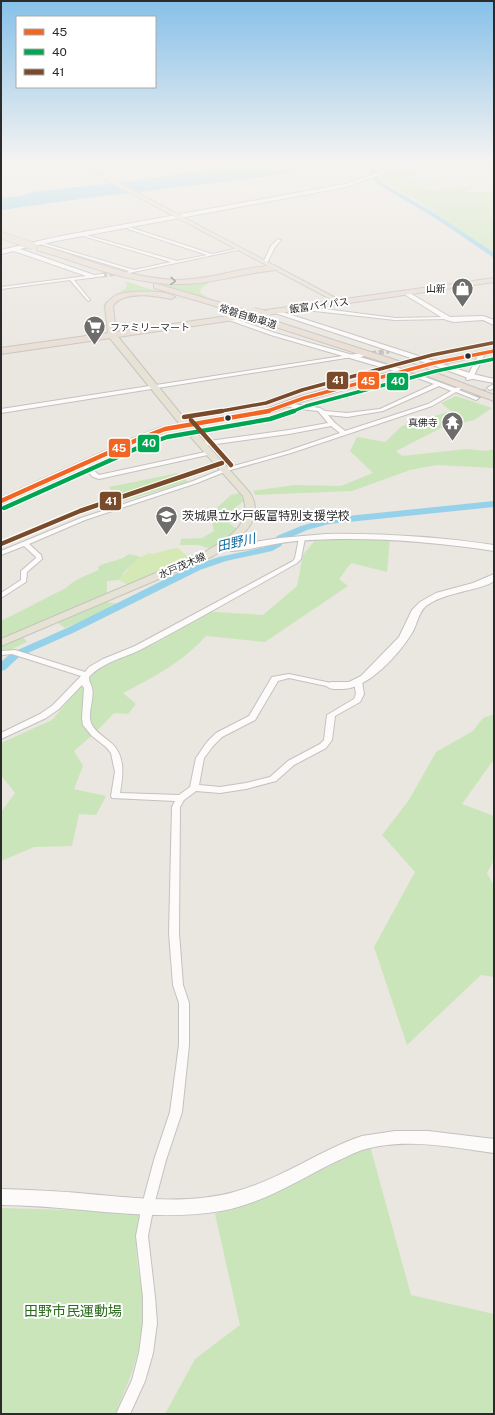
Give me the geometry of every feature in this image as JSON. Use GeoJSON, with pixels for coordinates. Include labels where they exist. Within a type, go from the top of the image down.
{"type":"FeatureCollection","features":[{"type":"Feature","properties":{"kind":"highway","name":"常磐自動車道"},"geometry":{"type":"LineString","coordinates":[[1,237],[35,247],[126,280],[253,315]]}},
{"type":"Feature","properties":{"kind":"highway"},"geometry":{"type":"LineString","coordinates":[[35,247],[137,276],[164,281],[198,280],[239,272],[276,268]]}},
{"type":"Feature","properties":{"kind":"highway"},"geometry":{"type":"LineString","coordinates":[[35,247],[122,284],[106,300],[101,309]]}},
{"type":"Feature","properties":{"kind":"highway"},"geometry":{"type":"LineString","coordinates":[[276,268],[218,282],[203,289],[203,293],[208,297],[253,315],[416,368],[493,390]]}},
{"type":"Feature","properties":{"kind":"highway","name":"飯富バイパス"},"geometry":{"type":"LineString","coordinates":[[1,351],[494,280]]}},
{"type":"Feature","properties":{"kind":"highway"},"geometry":{"type":"LineString","coordinates":[[112,335],[109,306],[112,301],[124,296],[139,294],[168,297],[253,315],[377,350],[416,368],[494,398]]}},
{"type":"Feature","properties":{"kind":"highway"},"geometry":{"type":"LineString","coordinates":[[101,319],[108,332],[112,335]]}},
{"type":"Feature","properties":{"kind":"highway"},"geometry":{"type":"LineString","coordinates":[[110,323],[117,330],[138,331]]}},
{"type":"Feature","properties":{"kind":"main road"},"geometry":{"type":"LineString","coordinates":[[199,230],[214,239],[220,239],[240,249],[340,302]]}},
{"type":"Feature","properties":{"kind":"main road"},"geometry":{"type":"LineString","coordinates":[[207,230],[224,238],[220,239]]}},
{"type":"Feature","properties":{"kind":"main road","name":"水戸茂木線"},"geometry":{"type":"LineString","coordinates":[[7,652],[221,548],[243,529],[250,513],[247,495],[185,425],[112,335]]}},
{"type":"Feature","properties":{"kind":"street"},"geometry":{"type":"LineString","coordinates":[[1,252],[35,247],[112,230]]}},
{"type":"Feature","properties":{"kind":"street"},"geometry":{"type":"LineString","coordinates":[[135,230],[212,255]]}},
{"type":"Feature","properties":{"kind":"street"},"geometry":{"type":"LineString","coordinates":[[85,236],[179,262]]}},
{"type":"Feature","properties":{"kind":"street"},"geometry":{"type":"LineString","coordinates":[[265,262],[273,246],[279,240]]}},
{"type":"Feature","properties":{"kind":"street"},"geometry":{"type":"LineString","coordinates":[[35,247],[131,271],[240,249]]}},
{"type":"Feature","properties":{"kind":"street"},"geometry":{"type":"LineString","coordinates":[[14,249],[92,276]]}},
{"type":"Feature","properties":{"kind":"street"},"geometry":{"type":"LineString","coordinates":[[1,288],[102,275]]}},
{"type":"Feature","properties":{"kind":"street"},"geometry":{"type":"LineString","coordinates":[[71,279],[88,300]]}},
{"type":"Feature","properties":{"kind":"street"},"geometry":{"type":"LineString","coordinates":[[406,293],[446,318]]}},
{"type":"Feature","properties":{"kind":"street"},"geometry":{"type":"LineString","coordinates":[[303,307],[306,309],[341,314],[395,319],[446,318],[456,320],[483,318],[494,323]]}},
{"type":"Feature","properties":{"kind":"street"},"geometry":{"type":"LineString","coordinates":[[253,315],[392,350],[437,385],[457,389],[476,398]]}},
{"type":"Feature","properties":{"kind":"street"},"geometry":{"type":"LineString","coordinates":[[228,318],[273,334],[352,356],[494,380]]}},
{"type":"Feature","properties":{"kind":"street"},"geometry":{"type":"LineString","coordinates":[[1,501],[151,434],[185,425],[268,410],[304,398],[416,368],[494,351]]}},
{"type":"Feature","properties":{"kind":"street"},"geometry":{"type":"LineString","coordinates":[[470,377],[482,354]]}},
{"type":"Feature","properties":{"kind":"street"},"geometry":{"type":"LineString","coordinates":[[1,412],[352,356],[362,356]]}},
{"type":"Feature","properties":{"kind":"street"},"geometry":{"type":"LineString","coordinates":[[288,404],[316,409],[324,413],[348,415],[381,410],[437,385]]}},
{"type":"Feature","properties":{"kind":"street"},"geometry":{"type":"LineString","coordinates":[[1,553],[82,519],[201,480],[225,470],[290,452],[430,405],[457,389]]}},
{"type":"Feature","properties":{"kind":"street"},"geometry":{"type":"LineString","coordinates":[[324,413],[331,424],[344,433]]}},
{"type":"Feature","properties":{"kind":"street"},"geometry":{"type":"LineString","coordinates":[[202,444],[289,432],[331,424]]}},
{"type":"Feature","properties":{"kind":"street"},"geometry":{"type":"LineString","coordinates":[[83,464],[95,476],[99,477],[210,453]]}},
{"type":"Feature","properties":{"kind":"street"},"geometry":{"type":"LineString","coordinates":[[221,548],[235,548],[302,538],[389,537],[441,540],[494,548]]}},
{"type":"Feature","properties":{"kind":"street"},"geometry":{"type":"LineString","coordinates":[[1,736],[43,716],[56,707],[85,675],[106,662],[138,648],[295,562],[298,559],[302,538]]}},
{"type":"Feature","properties":{"kind":"street"},"geometry":{"type":"LineString","coordinates":[[1,596],[24,581],[24,572],[39,559],[39,556],[25,543]]}},
{"type":"Feature","properties":{"kind":"street"},"geometry":{"type":"LineString","coordinates":[[123,1414],[138,1381],[146,1353],[150,1323],[149,1297],[142,1236],[148,1205],[160,1160],[176,1112],[184,1045],[184,1003],[178,985],[174,933],[176,807],[181,798],[194,788],[200,758],[210,744],[219,735],[252,718],[275,679],[289,676],[331,685],[348,686],[358,682],[402,640],[408,632],[421,604],[436,597],[494,577]]}},
{"type":"Feature","properties":{"kind":"street"},"geometry":{"type":"LineString","coordinates":[[7,652],[85,675]]}},
{"type":"Feature","properties":{"kind":"street"},"geometry":{"type":"LineString","coordinates":[[85,675],[85,684],[88,688],[87,724],[94,734],[110,744],[115,752],[118,772],[115,796],[181,798]]}},
{"type":"Feature","properties":{"kind":"street"},"geometry":{"type":"LineString","coordinates":[[194,788],[220,790],[246,786],[274,779],[291,763],[323,746],[328,740],[331,715],[356,700],[360,694],[358,682]]}},
{"type":"Feature","properties":{"kind":"street"},"geometry":{"type":"LineString","coordinates":[[1,1197],[148,1205],[194,1205],[220,1203],[244,1198],[276,1185],[340,1152],[362,1144],[387,1138],[407,1136],[494,1146]]}},
{"type":"Feature","properties":{"kind":"green space"},"geometry":{"type":"Polygon","coordinates":[[[460,230],[494,230],[494,254],[460,230]]]}},
{"type":"Feature","properties":{"kind":"green space"},"geometry":{"type":"Polygon","coordinates":[[[114,271],[155,281],[203,280],[208,284],[201,288],[200,293],[210,299],[114,271]]]}},
{"type":"Feature","properties":{"kind":"green space"},"geometry":{"type":"Polygon","coordinates":[[[124,281],[186,300],[154,295],[129,294],[124,295],[109,307],[103,308],[105,302],[126,288],[127,285],[124,281]]]}},
{"type":"Feature","properties":{"kind":"green space"},"geometry":{"type":"Polygon","coordinates":[[[456,396],[492,408],[474,420],[441,428],[396,451],[402,456],[467,449],[486,451],[494,449],[494,468],[437,465],[410,470],[352,491],[255,495],[253,491],[295,485],[341,486],[373,473],[350,451],[357,437],[385,442],[402,426],[451,411],[441,403],[456,396]]]}},
{"type":"Feature","properties":{"kind":"green space"},"geometry":{"type":"Polygon","coordinates":[[[178,473],[188,482],[120,502],[109,487],[178,473]]]}},
{"type":"Feature","properties":{"kind":"green space"},"geometry":{"type":"Polygon","coordinates":[[[240,493],[244,501],[232,510],[229,523],[237,529],[229,538],[211,549],[199,545],[180,545],[181,539],[202,538],[214,531],[210,514],[231,495],[240,493]]]}},
{"type":"Feature","properties":{"kind":"green space"},"geometry":{"type":"Polygon","coordinates":[[[316,539],[390,539],[387,572],[351,563],[339,579],[348,586],[265,642],[206,636],[178,661],[157,675],[123,693],[136,704],[128,714],[114,713],[96,732],[74,751],[83,766],[74,789],[106,796],[96,815],[79,814],[72,846],[34,847],[1,861],[1,812],[15,793],[1,775],[1,743],[52,720],[90,676],[112,661],[162,640],[200,611],[263,615],[297,586],[303,555],[316,539]]]}},
{"type":"Feature","properties":{"kind":"green space"},"geometry":{"type":"Polygon","coordinates":[[[178,548],[190,559],[128,585],[119,580],[137,559],[149,553],[153,554],[178,548]]]}},
{"type":"Feature","properties":{"kind":"green space"},"geometry":{"type":"Polygon","coordinates":[[[129,554],[141,557],[125,571],[119,580],[107,581],[107,593],[1,639],[1,621],[66,588],[73,582],[99,570],[98,567],[125,557],[129,554]]]}},
{"type":"Feature","properties":{"kind":"green space"},"geometry":{"type":"Polygon","coordinates":[[[106,602],[120,604],[65,628],[58,623],[106,602]]]}},
{"type":"Feature","properties":{"kind":"green space"},"geometry":{"type":"Polygon","coordinates":[[[23,637],[27,642],[1,654],[1,646],[23,637]]]}},
{"type":"Feature","properties":{"kind":"green space"},"geometry":{"type":"Polygon","coordinates":[[[494,714],[494,762],[492,762],[462,804],[494,816],[494,860],[487,873],[494,886],[494,977],[481,975],[407,1045],[374,947],[415,872],[382,835],[409,800],[436,752],[473,731],[483,718],[494,714]]]}},
{"type":"Feature","properties":{"kind":"green space"},"geometry":{"type":"Polygon","coordinates":[[[370,1146],[411,1295],[494,1314],[494,1414],[165,1414],[195,1359],[240,1325],[215,1214],[284,1189],[370,1146]]]}},
{"type":"Feature","properties":{"kind":"green space","name":"田野市民運動場"},"geometry":{"type":"Polygon","coordinates":[[[1,1208],[140,1212],[141,1216],[137,1237],[137,1251],[139,1273],[144,1297],[143,1330],[132,1372],[115,1414],[1,1414],[1,1208]]]}},
{"type":"Feature","properties":{"kind":"waterway","name":"田野川"},"geometry":{"type":"LineString","coordinates":[[456,230],[494,256]]}},
{"type":"Feature","properties":{"kind":"waterway","name":"田野川"},"geometry":{"type":"LineString","coordinates":[[1,668],[15,655],[71,630],[196,568],[223,559],[268,549],[277,544],[281,538],[304,528],[328,521],[494,504]]}},
{"type":"Feature","properties":{"kind":"tunnel"},"geometry":{"type":"LineString","coordinates":[[115,274],[129,272]]}},
{"type":"Feature","properties":{"kind":"tunnel"},"geometry":{"type":"LineString","coordinates":[[115,274],[119,273]]}},
{"type":"Feature","properties":{"kind":"tunnel"},"geometry":{"type":"LineString","coordinates":[[110,274],[115,274]]}},
{"type":"Feature","properties":{"kind":"tunnel"},"geometry":{"type":"LineString","coordinates":[[102,275],[115,274]]}},
{"type":"Feature","properties":{"kind":"tunnel"},"geometry":{"type":"LineString","coordinates":[[364,355],[389,351]]}},
{"type":"Feature","properties":{"kind":"tunnel"},"geometry":{"type":"LineString","coordinates":[[476,398],[490,388]]}},
{"type":"Feature","properties":{"kind":"transit line","name":"41"},"geometry":{"type":"LineString","coordinates":[[184,417],[266,403],[302,390],[432,355],[492,343]]}},
{"type":"Feature","properties":{"kind":"transit line","name":"45"},"geometry":{"type":"LineString","coordinates":[[1,501],[139,439],[165,429],[268,411],[304,398],[434,363],[494,351]]}},
{"type":"Feature","properties":{"kind":"transit line","name":"40"},"geometry":{"type":"LineString","coordinates":[[4,508],[142,446],[167,437],[270,419],[306,406],[436,371],[494,359]]}},
{"type":"Feature","properties":{"kind":"transit line","name":"41"},"geometry":{"type":"LineString","coordinates":[[191,420],[231,465]]}},
{"type":"Feature","properties":{"kind":"transit line","name":"41"},"geometry":{"type":"LineString","coordinates":[[1,544],[80,511],[222,463]]}},
{"type":"Feature","properties":{"kind":"place","name":"山新"},"geometry":{"type":"Point","coordinates":[462,308]}},
{"type":"Feature","properties":{"kind":"place","name":"ファミリーマート"},"geometry":{"type":"Point","coordinates":[95,346]}},
{"type":"Feature","properties":{"kind":"place","name":"真佛寺"},"geometry":{"type":"Point","coordinates":[453,442]}},
{"type":"Feature","properties":{"kind":"place","name":"茨城県立水戸飯富特別支援学校"},"geometry":{"type":"Point","coordinates":[166,536]}}]}
